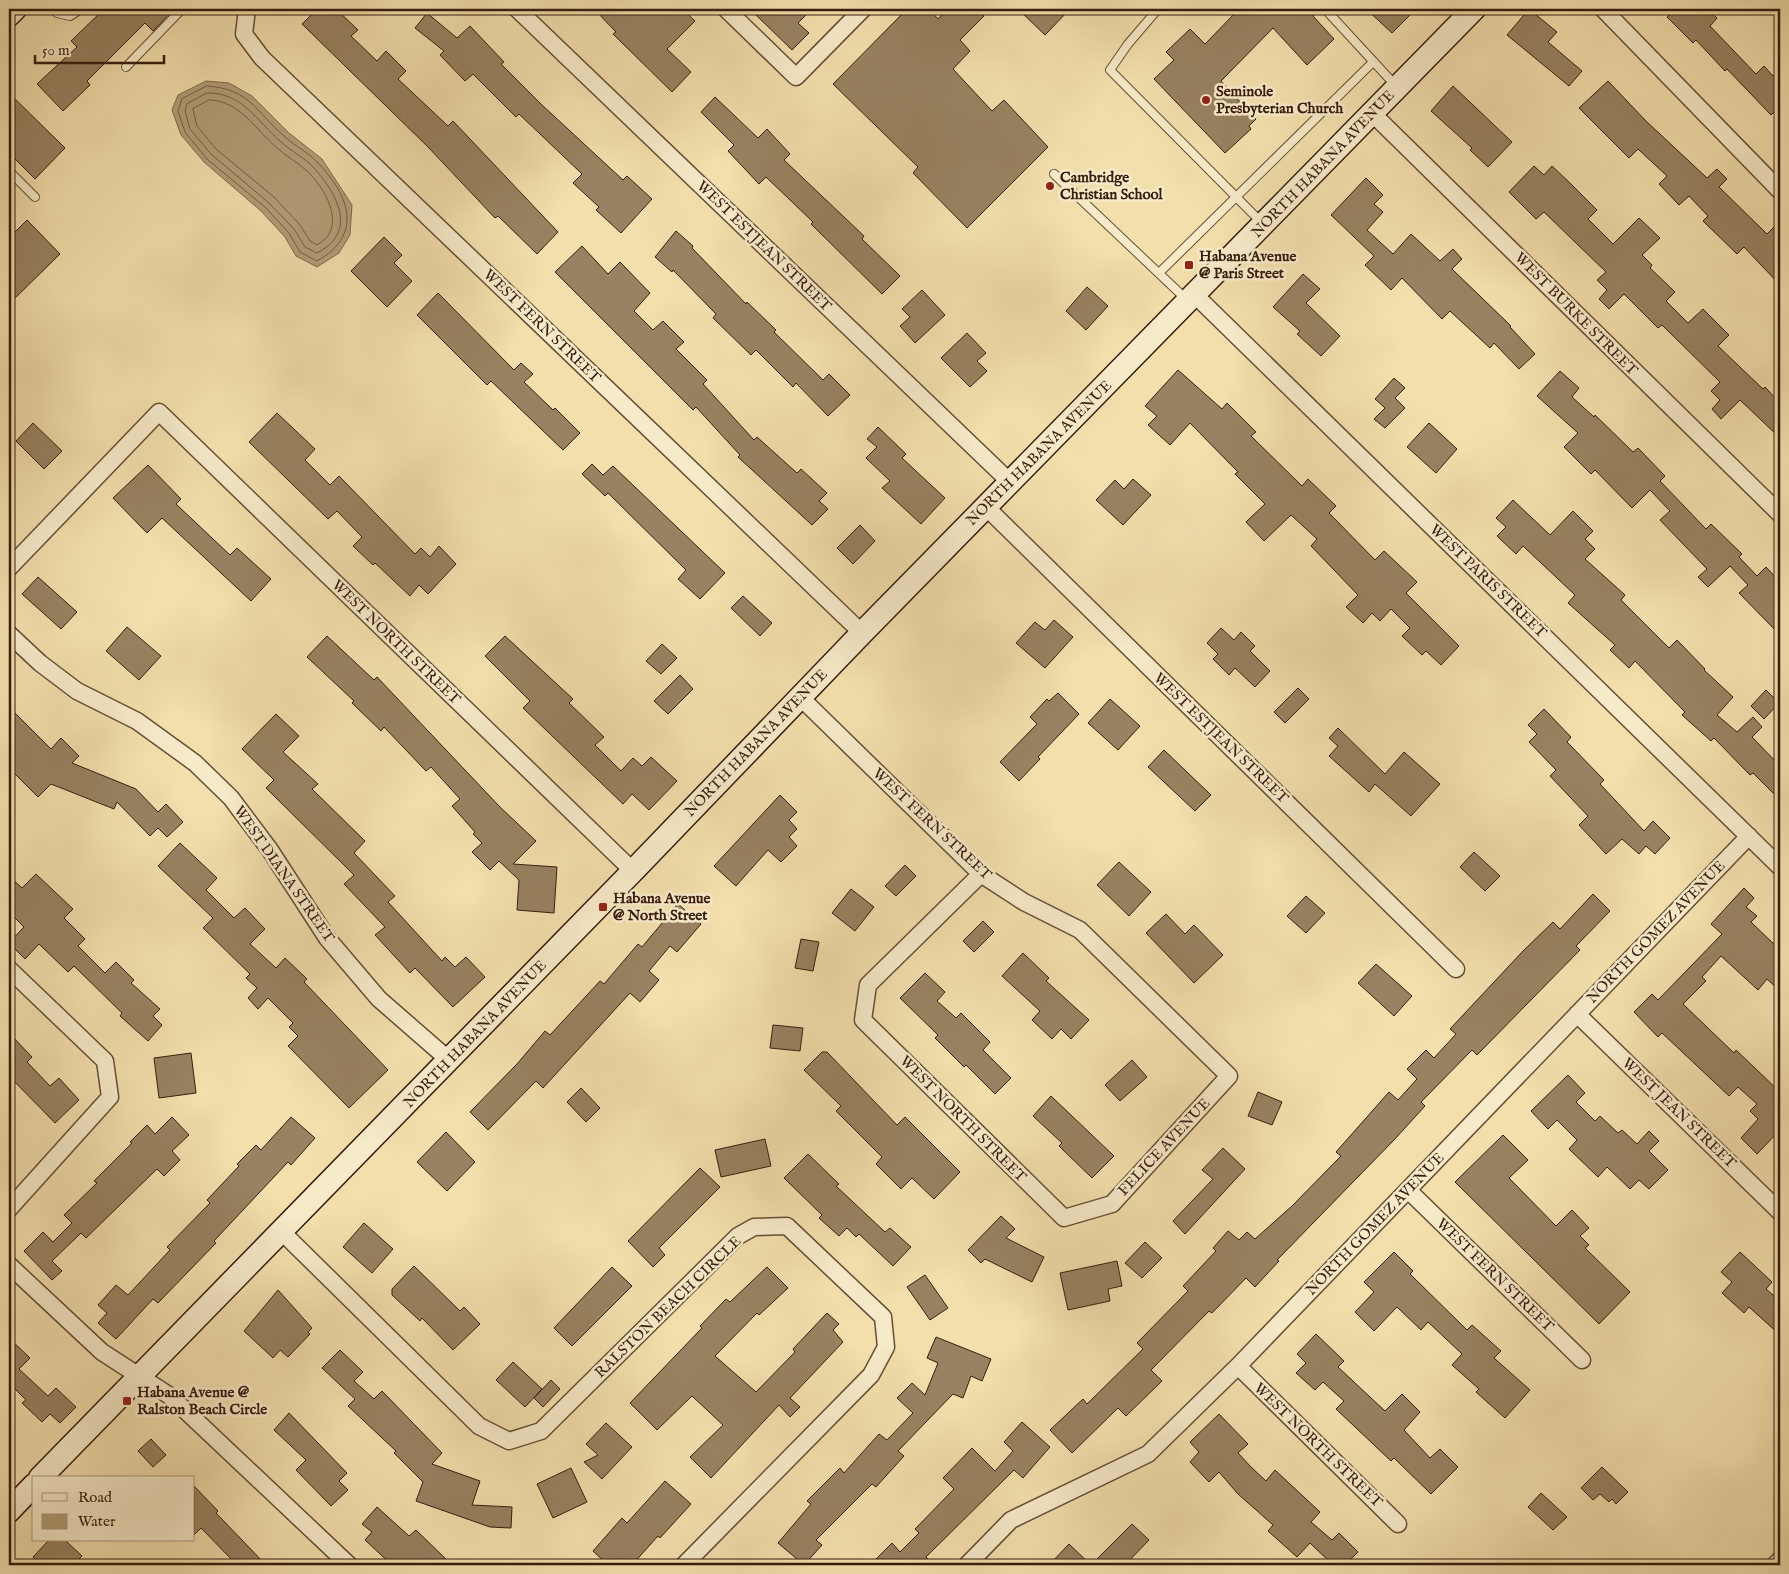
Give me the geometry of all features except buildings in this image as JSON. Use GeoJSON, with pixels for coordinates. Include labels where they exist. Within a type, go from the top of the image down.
{"type":"FeatureCollection","features":[{"type":"Feature","properties":{"kind":"street"},"geometry":{"type":"LineString","coordinates":[[9,15],[15,9]]}},
{"type":"Feature","properties":{"kind":"street","name":"WEST FERN STREET"},"geometry":{"type":"LineString","coordinates":[[247,9],[244,34],[262,58],[862,633]]}},
{"type":"Feature","properties":{"kind":"street","name":"WEST ESTJEAN STREET"},"geometry":{"type":"LineString","coordinates":[[517,9],[1010,482]]}},
{"type":"Feature","properties":{"kind":"street"},"geometry":{"type":"LineString","coordinates":[[726,9],[796,77],[863,9]]}},
{"type":"Feature","properties":{"kind":"street","name":"NORTH HABANA AVENUE"},"geometry":{"type":"LineString","coordinates":[[42,1476],[139,1375],[282,1232],[862,633],[1474,9]]}},
{"type":"Feature","properties":{"kind":"street"},"geometry":{"type":"LineString","coordinates":[[1603,9],[1780,191]]}},
{"type":"Feature","properties":{"kind":"street","name":"WEST BURKE STREET"},"geometry":{"type":"LineString","coordinates":[[1372,113],[1780,514]]}},
{"type":"Feature","properties":{"kind":"street","name":"WEST PARIS STREET"},"geometry":{"type":"LineString","coordinates":[[1192,298],[1780,868]]}},
{"type":"Feature","properties":{"kind":"street","name":"WEST NORTH STREET"},"geometry":{"type":"LineString","coordinates":[[9,568],[159,412],[633,871]]}},
{"type":"Feature","properties":{"kind":"street","name":"WEST ESTJEAN STREET"},"geometry":{"type":"LineString","coordinates":[[986,507],[1456,969]]}},
{"type":"Feature","properties":{"kind":"street","name":"WEST DIANA STREET"},"geometry":{"type":"LineString","coordinates":[[9,634],[40,664],[78,691],[137,721],[195,763],[231,798],[270,850],[326,938],[379,999],[449,1060]]}},
{"type":"Feature","properties":{"kind":"street","name":"WEST FERN STREET"},"geometry":{"type":"LineString","coordinates":[[800,697],[981,874],[1024,902],[1080,930],[1230,1076]]}},
{"type":"Feature","properties":{"kind":"street","name":"NORTH GOMEZ AVENUE"},"geometry":{"type":"LineString","coordinates":[[967,1565],[1011,1520],[1148,1454],[1238,1366],[1749,836]]}},
{"type":"Feature","properties":{"kind":"street","name":"WEST NORTH STREET"},"geometry":{"type":"LineString","coordinates":[[981,874],[868,985],[863,1020],[1064,1218]]}},
{"type":"Feature","properties":{"kind":"street"},"geometry":{"type":"LineString","coordinates":[[9,969],[105,1061],[110,1097],[9,1209]]}},
{"type":"Feature","properties":{"kind":"street","name":"WEST JEAN STREET"},"geometry":{"type":"LineString","coordinates":[[1577,1014],[1780,1212]]}},
{"type":"Feature","properties":{"kind":"street","name":"FELICE AVENUE"},"geometry":{"type":"LineString","coordinates":[[1064,1218],[1112,1204],[1230,1076]]}},
{"type":"Feature","properties":{"kind":"street","name":"WEST FERN STREET"},"geometry":{"type":"LineString","coordinates":[[1408,1190],[1582,1360]]}},
{"type":"Feature","properties":{"kind":"street","name":"RALSTON BEACH CIRCLE"},"geometry":{"type":"LineString","coordinates":[[282,1232],[479,1426],[510,1441],[541,1431],[738,1236],[754,1227],[787,1226],[883,1317],[886,1347],[871,1375],[684,1565]]}},
{"type":"Feature","properties":{"kind":"street"},"geometry":{"type":"LineString","coordinates":[[9,1265],[102,1352],[170,1396],[349,1565]]}},
{"type":"Feature","properties":{"kind":"street","name":"WEST NORTH STREET"},"geometry":{"type":"LineString","coordinates":[[1238,1366],[1398,1524]]}},
{"type":"Feature","properties":{"kind":"street"},"geometry":{"type":"LineString","coordinates":[[9,1511],[32,1487]]}},
{"type":"Feature","properties":{"kind":"street"},"geometry":{"type":"LineString","coordinates":[[1775,1565],[1780,1560]]}},
{"type":"Feature","properties":{"kind":"lane"},"geometry":{"type":"LineString","coordinates":[[53,9],[57,13],[70,16],[81,9]]}},
{"type":"Feature","properties":{"kind":"lane"},"geometry":{"type":"LineString","coordinates":[[126,67],[182,9]]}},
{"type":"Feature","properties":{"kind":"lane"},"geometry":{"type":"LineString","coordinates":[[1158,9],[1128,44],[1110,70],[1264,224]]}},
{"type":"Feature","properties":{"kind":"lane"},"geometry":{"type":"LineString","coordinates":[[1325,9],[1372,63],[1397,88]]}},
{"type":"Feature","properties":{"kind":"lane"},"geometry":{"type":"LineString","coordinates":[[1158,273],[1372,63]]}},
{"type":"Feature","properties":{"kind":"lane"},"geometry":{"type":"LineString","coordinates":[[9,171],[35,198]]}},
{"type":"Feature","properties":{"kind":"lane"},"geometry":{"type":"LineString","coordinates":[[1054,174],[1158,273],[1192,298]]}},
{"type":"Feature","properties":{"kind":"water"},"geometry":{"type":"Polygon","coordinates":[[[206,81],[229,83],[252,96],[289,133],[322,159],[352,205],[350,235],[339,253],[317,267],[296,256],[285,237],[261,211],[204,162],[181,135],[172,110],[178,95],[206,81]]]}},
{"type":"Feature","properties":{"kind":"place","name":"Seminole Presbyterian Church"},"geometry":{"type":"Point","coordinates":[1206,100]}},
{"type":"Feature","properties":{"kind":"place","name":"Cambridge Christian School"},"geometry":{"type":"Point","coordinates":[1050,186]}},
{"type":"Feature","properties":{"kind":"place","name":"Habana Avenue @ Paris Street"},"geometry":{"type":"Point","coordinates":[1189,265]}},
{"type":"Feature","properties":{"kind":"place","name":"Habana Avenue @ North Street"},"geometry":{"type":"Point","coordinates":[603,907]}},
{"type":"Feature","properties":{"kind":"place","name":"Habana Avenue @ Ralston Beach Circle"},"geometry":{"type":"Point","coordinates":[127,1401]}}]}
